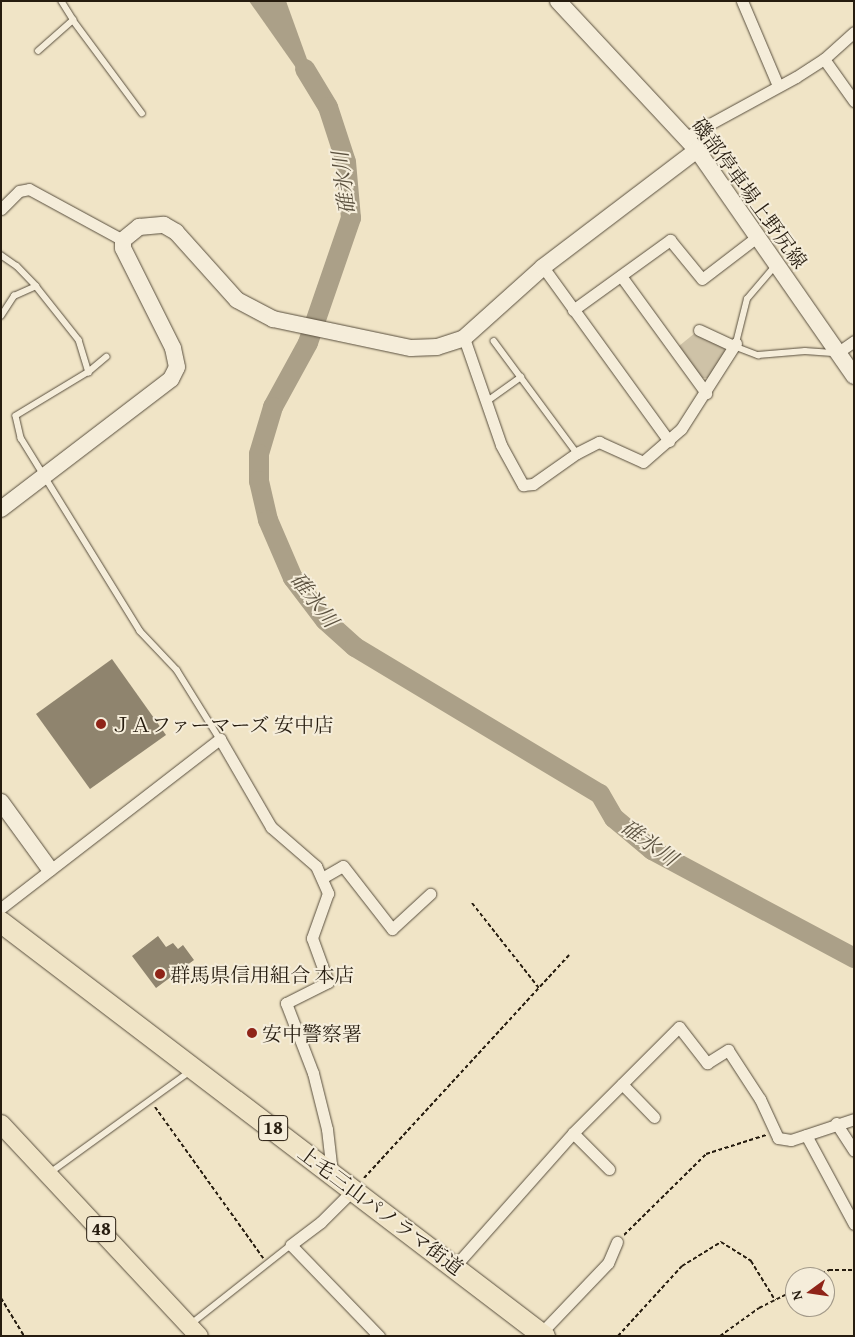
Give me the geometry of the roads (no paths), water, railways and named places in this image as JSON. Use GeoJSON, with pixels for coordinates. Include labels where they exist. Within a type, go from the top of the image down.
{"type":"FeatureCollection","features":[{"type":"Feature","properties":{"kind":"highway","name":"上毛三山パノラマ街道"},"geometry":{"type":"LineString","coordinates":[[1,922],[332,1172],[542,1334]]}},
{"type":"Feature","properties":{"kind":"main road","name":"48"},"geometry":{"type":"LineString","coordinates":[[1,1124],[194,1330]]}},
{"type":"Feature","properties":{"kind":"street","name":"磯部停車場上野尻線"},"geometry":{"type":"LineString","coordinates":[[558,1],[697,150],[854,376]]}},
{"type":"Feature","properties":{"kind":"street"},"geometry":{"type":"LineString","coordinates":[[742,1],[778,86]]}},
{"type":"Feature","properties":{"kind":"street"},"geometry":{"type":"LineString","coordinates":[[686,137],[824,59],[854,32]]}},
{"type":"Feature","properties":{"kind":"street"},"geometry":{"type":"LineString","coordinates":[[824,59],[854,101]]}},
{"type":"Feature","properties":{"kind":"street"},"geometry":{"type":"LineString","coordinates":[[123,240],[139,227],[164,225],[176,232],[237,300],[273,319],[411,348],[438,347],[464,338],[542,267],[697,150]]}},
{"type":"Feature","properties":{"kind":"street"},"geometry":{"type":"LineString","coordinates":[[1,210],[19,191],[29,188],[123,240],[127,258],[173,348],[176,367],[162,389],[1,509]]}},
{"type":"Feature","properties":{"kind":"street"},"geometry":{"type":"LineString","coordinates":[[573,310],[670,240],[702,280],[758,236]]}},
{"type":"Feature","properties":{"kind":"street"},"geometry":{"type":"LineString","coordinates":[[542,267],[670,441]]}},
{"type":"Feature","properties":{"kind":"street"},"geometry":{"type":"LineString","coordinates":[[620,276],[706,393]]}},
{"type":"Feature","properties":{"kind":"street"},"geometry":{"type":"LineString","coordinates":[[464,338],[501,444],[523,485],[533,484],[577,453],[599,442],[643,462],[670,441],[706,393],[735,345],[699,330]]}},
{"type":"Feature","properties":{"kind":"street"},"geometry":{"type":"LineString","coordinates":[[837,353],[854,341]]}},
{"type":"Feature","properties":{"kind":"street"},"geometry":{"type":"LineString","coordinates":[[1,908],[49,868],[220,739],[271,827],[316,866],[322,878],[328,900],[312,938],[328,982],[286,1003],[313,1073],[327,1129],[332,1172]]}},
{"type":"Feature","properties":{"kind":"street"},"geometry":{"type":"LineString","coordinates":[[1,802],[49,868]]}},
{"type":"Feature","properties":{"kind":"street"},"geometry":{"type":"LineString","coordinates":[[322,878],[343,866],[392,929],[430,894]]}},
{"type":"Feature","properties":{"kind":"street"},"geometry":{"type":"LineString","coordinates":[[455,1266],[574,1133],[679,1027],[707,1063],[728,1050],[760,1099],[778,1138],[791,1140],[836,1123],[854,1119]]}},
{"type":"Feature","properties":{"kind":"street"},"geometry":{"type":"LineString","coordinates":[[622,1084],[654,1117]]}},
{"type":"Feature","properties":{"kind":"street"},"geometry":{"type":"LineString","coordinates":[[836,1123],[854,1151]]}},
{"type":"Feature","properties":{"kind":"street"},"geometry":{"type":"LineString","coordinates":[[574,1133],[608,1169]]}},
{"type":"Feature","properties":{"kind":"street"},"geometry":{"type":"LineString","coordinates":[[806,1135],[854,1224]]}},
{"type":"Feature","properties":{"kind":"street"},"geometry":{"type":"LineString","coordinates":[[354,1189],[321,1222],[292,1245],[380,1336]]}},
{"type":"Feature","properties":{"kind":"street"},"geometry":{"type":"LineString","coordinates":[[542,1334],[608,1263],[618,1242]]}},
{"type":"Feature","properties":{"kind":"lane"},"geometry":{"type":"LineString","coordinates":[[61,1],[142,113]]}},
{"type":"Feature","properties":{"kind":"lane"},"geometry":{"type":"LineString","coordinates":[[38,51],[73,20]]}},
{"type":"Feature","properties":{"kind":"lane"},"geometry":{"type":"LineString","coordinates":[[1,255],[36,286],[79,340],[89,372]]}},
{"type":"Feature","properties":{"kind":"lane"},"geometry":{"type":"LineString","coordinates":[[777,263],[747,299],[735,345],[758,355],[805,350],[837,353]]}},
{"type":"Feature","properties":{"kind":"lane"},"geometry":{"type":"LineString","coordinates":[[1,316],[14,296],[36,286]]}},
{"type":"Feature","properties":{"kind":"lane"},"geometry":{"type":"LineString","coordinates":[[494,341],[577,453]]}},
{"type":"Feature","properties":{"kind":"lane"},"geometry":{"type":"LineString","coordinates":[[107,357],[89,372],[16,416],[20,438],[42,478],[112,582],[140,631],[177,670],[220,739]]}},
{"type":"Feature","properties":{"kind":"lane"},"geometry":{"type":"LineString","coordinates":[[486,402],[520,377]]}},
{"type":"Feature","properties":{"kind":"lane"},"geometry":{"type":"LineString","coordinates":[[49,1174],[194,1069]]}},
{"type":"Feature","properties":{"kind":"lane"},"geometry":{"type":"LineString","coordinates":[[194,1330],[267,1264],[292,1245]]}},
{"type":"Feature","properties":{"kind":"waterway","name":"碓氷川"},"geometry":{"type":"LineString","coordinates":[[305,69],[328,107],[346,162],[351,218],[308,343],[273,407],[259,454],[259,481],[268,520],[293,578],[325,620],[355,647],[600,794],[614,818],[652,850],[854,958]]}},
{"type":"Feature","properties":{"kind":"place","name":"ＪＡファーマーズ 安中店"},"geometry":{"type":"Point","coordinates":[101,724]}},
{"type":"Feature","properties":{"kind":"place","name":"群馬県信用組合 本店"},"geometry":{"type":"Point","coordinates":[160,974]}},
{"type":"Feature","properties":{"kind":"place","name":"安中警察署"},"geometry":{"type":"Point","coordinates":[252,1033]}}]}
